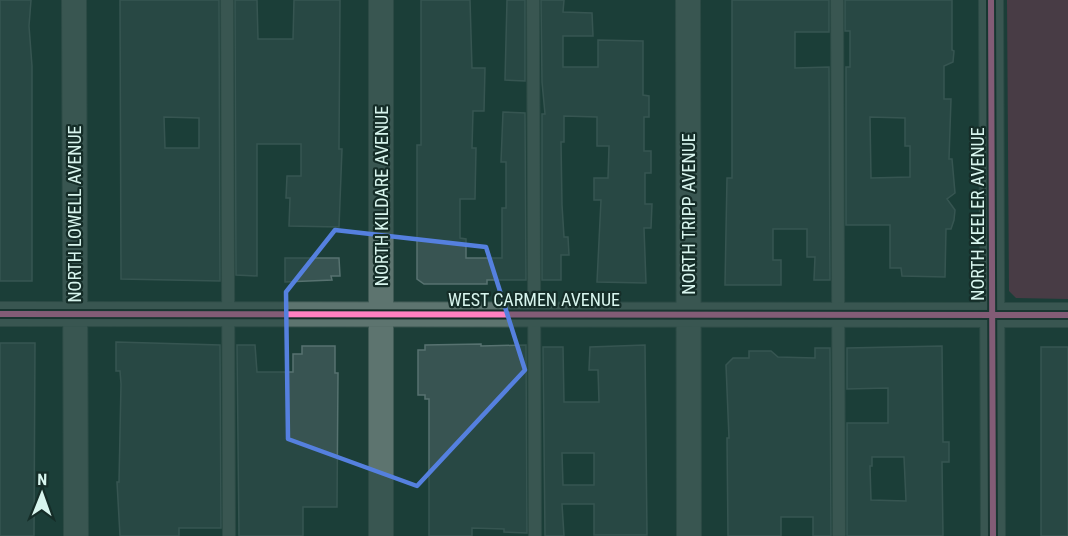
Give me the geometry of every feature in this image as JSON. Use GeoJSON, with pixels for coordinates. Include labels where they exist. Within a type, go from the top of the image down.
{"type":"FeatureCollection","features":[{"type":"Feature","properties":{"kind":"street","name":"NORTH LOWELL AVENUE"},"geometry":{"type":"LineString","coordinates":[[74,0],[76,536]]}},
{"type":"Feature","properties":{"kind":"street","name":"NORTH KILDARE AVENUE"},"geometry":{"type":"LineString","coordinates":[[381,0],[381,536]]}},
{"type":"Feature","properties":{"kind":"street","name":"NORTH TRIPP AVENUE"},"geometry":{"type":"LineString","coordinates":[[688,0],[689,536]]}},
{"type":"Feature","properties":{"kind":"street","name":"NORTH KEELER AVENUE"},"geometry":{"type":"LineString","coordinates":[[991,0],[993,536]]}},
{"type":"Feature","properties":{"kind":"street","name":"WEST CARMEN AVENUE"},"geometry":{"type":"LineString","coordinates":[[0,314],[1068,315]]}},
{"type":"Feature","properties":{"kind":"lane"},"geometry":{"type":"LineString","coordinates":[[227,0],[229,536]]}},
{"type":"Feature","properties":{"kind":"lane"},"geometry":{"type":"LineString","coordinates":[[533,0],[535,536]]}},
{"type":"Feature","properties":{"kind":"lane"},"geometry":{"type":"LineString","coordinates":[[837,0],[839,536]]}},
{"type":"Feature","properties":{"kind":"highlighted area"},"geometry":{"type":"Polygon","coordinates":[[[335,230],[486,247],[525,370],[417,486],[288,439],[286,292],[335,230]]]}},
{"type":"Feature","properties":{"kind":"shaded area"},"geometry":{"type":"Polygon","coordinates":[[[1007,0],[1068,0],[1068,299],[1016,298],[1009,291],[1007,0]]]}},
{"type":"Feature","properties":{"kind":"building"},"geometry":{"type":"Polygon","coordinates":[[[0,0],[31,0],[29,26],[32,66],[32,281],[0,281],[0,0]]]}},
{"type":"Feature","properties":{"kind":"building"},"geometry":{"type":"Polygon","coordinates":[[[120,0],[219,0],[220,281],[121,279],[120,0]],[[164,117],[165,148],[199,148],[199,118],[164,117]]]}},
{"type":"Feature","properties":{"kind":"building"},"geometry":{"type":"Polygon","coordinates":[[[235,0],[257,0],[258,39],[293,39],[294,0],[340,0],[339,149],[342,149],[339,227],[289,226],[290,198],[286,198],[287,176],[301,176],[301,144],[257,144],[257,276],[236,275],[235,0]]]}},
{"type":"Feature","properties":{"kind":"building"},"geometry":{"type":"Polygon","coordinates":[[[421,0],[470,0],[472,68],[485,68],[484,111],[473,111],[472,148],[476,148],[475,199],[460,199],[460,238],[466,239],[466,258],[502,258],[502,208],[506,208],[506,162],[501,162],[503,112],[525,113],[526,280],[487,280],[487,284],[424,284],[417,279],[417,145],[421,145],[421,0]]]}},
{"type":"Feature","properties":{"kind":"building"},"geometry":{"type":"Polygon","coordinates":[[[507,0],[525,0],[525,81],[505,80],[507,0]]]}},
{"type":"Feature","properties":{"kind":"building"},"geometry":{"type":"Polygon","coordinates":[[[541,0],[564,0],[563,12],[592,13],[593,36],[563,36],[563,67],[598,67],[598,40],[643,41],[643,95],[649,96],[649,117],[644,117],[644,151],[651,151],[651,173],[645,173],[645,204],[652,204],[651,228],[644,228],[646,283],[597,282],[601,200],[594,200],[594,178],[608,178],[609,146],[597,146],[597,117],[564,116],[564,142],[561,142],[562,205],[564,237],[568,237],[569,255],[561,255],[561,280],[542,280],[542,114],[545,114],[542,82],[541,0]]]}},
{"type":"Feature","properties":{"kind":"building"},"geometry":{"type":"Polygon","coordinates":[[[732,0],[829,0],[829,32],[795,32],[795,68],[829,67],[830,280],[814,280],[815,257],[807,257],[807,229],[773,229],[773,260],[781,260],[781,285],[725,285],[727,178],[732,178],[732,0]]]}},
{"type":"Feature","properties":{"kind":"building"},"geometry":{"type":"Polygon","coordinates":[[[845,0],[952,0],[952,50],[954,51],[953,62],[944,66],[944,99],[951,99],[949,159],[952,159],[955,193],[947,199],[955,210],[951,229],[946,229],[945,277],[902,276],[901,268],[890,268],[890,225],[846,225],[846,67],[850,67],[850,31],[845,31],[845,0]],[[870,117],[871,178],[910,177],[910,146],[905,146],[905,118],[870,117]]]}},
{"type":"Feature","properties":{"kind":"building"},"geometry":{"type":"Polygon","coordinates":[[[285,258],[339,258],[340,276],[331,276],[332,280],[285,282],[285,258]]]}},
{"type":"Feature","properties":{"kind":"building"},"geometry":{"type":"Polygon","coordinates":[[[116,342],[220,345],[221,528],[179,528],[179,536],[120,536],[117,482],[119,482],[121,384],[120,371],[116,371],[116,342]]]}},
{"type":"Feature","properties":{"kind":"building"},"geometry":{"type":"Polygon","coordinates":[[[0,343],[35,343],[34,536],[0,536],[0,343]]]}},
{"type":"Feature","properties":{"kind":"building"},"geometry":{"type":"Polygon","coordinates":[[[481,344],[481,346],[526,345],[527,533],[504,532],[504,529],[472,528],[472,536],[429,536],[429,399],[425,399],[425,395],[418,395],[418,350],[425,350],[425,345],[481,344]]]}},
{"type":"Feature","properties":{"kind":"building"},"geometry":{"type":"Polygon","coordinates":[[[237,345],[255,345],[257,372],[293,372],[293,354],[302,354],[302,346],[335,346],[335,373],[338,373],[337,507],[303,507],[303,536],[239,536],[237,345]]]}},
{"type":"Feature","properties":{"kind":"building"},"geometry":{"type":"Polygon","coordinates":[[[645,345],[647,535],[594,535],[594,504],[562,504],[564,536],[545,536],[543,347],[563,347],[564,402],[599,402],[598,370],[589,370],[590,347],[645,345]],[[562,453],[563,485],[594,485],[594,453],[562,453]]]}},
{"type":"Feature","properties":{"kind":"building"},"geometry":{"type":"Polygon","coordinates":[[[942,346],[943,442],[949,442],[949,462],[942,462],[943,536],[847,536],[847,423],[888,423],[888,388],[847,389],[847,348],[942,346]],[[872,457],[871,500],[906,501],[904,457],[872,457]]]}},
{"type":"Feature","properties":{"kind":"building"},"geometry":{"type":"Polygon","coordinates":[[[1041,347],[1068,347],[1068,536],[1041,536],[1041,347]]]}},
{"type":"Feature","properties":{"kind":"building"},"geometry":{"type":"Polygon","coordinates":[[[815,348],[830,348],[831,536],[813,536],[813,517],[781,517],[781,536],[728,536],[727,438],[729,438],[726,365],[733,358],[749,358],[749,351],[771,351],[778,357],[815,358],[815,348]]]}},
{"type":"Feature","properties":{"kind":"cycle path"},"geometry":{"type":"LineString","coordinates":[[991,0],[993,536]]}},
{"type":"Feature","properties":{"kind":"cycle path"},"geometry":{"type":"LineString","coordinates":[[0,314],[1068,315]]}}]}
